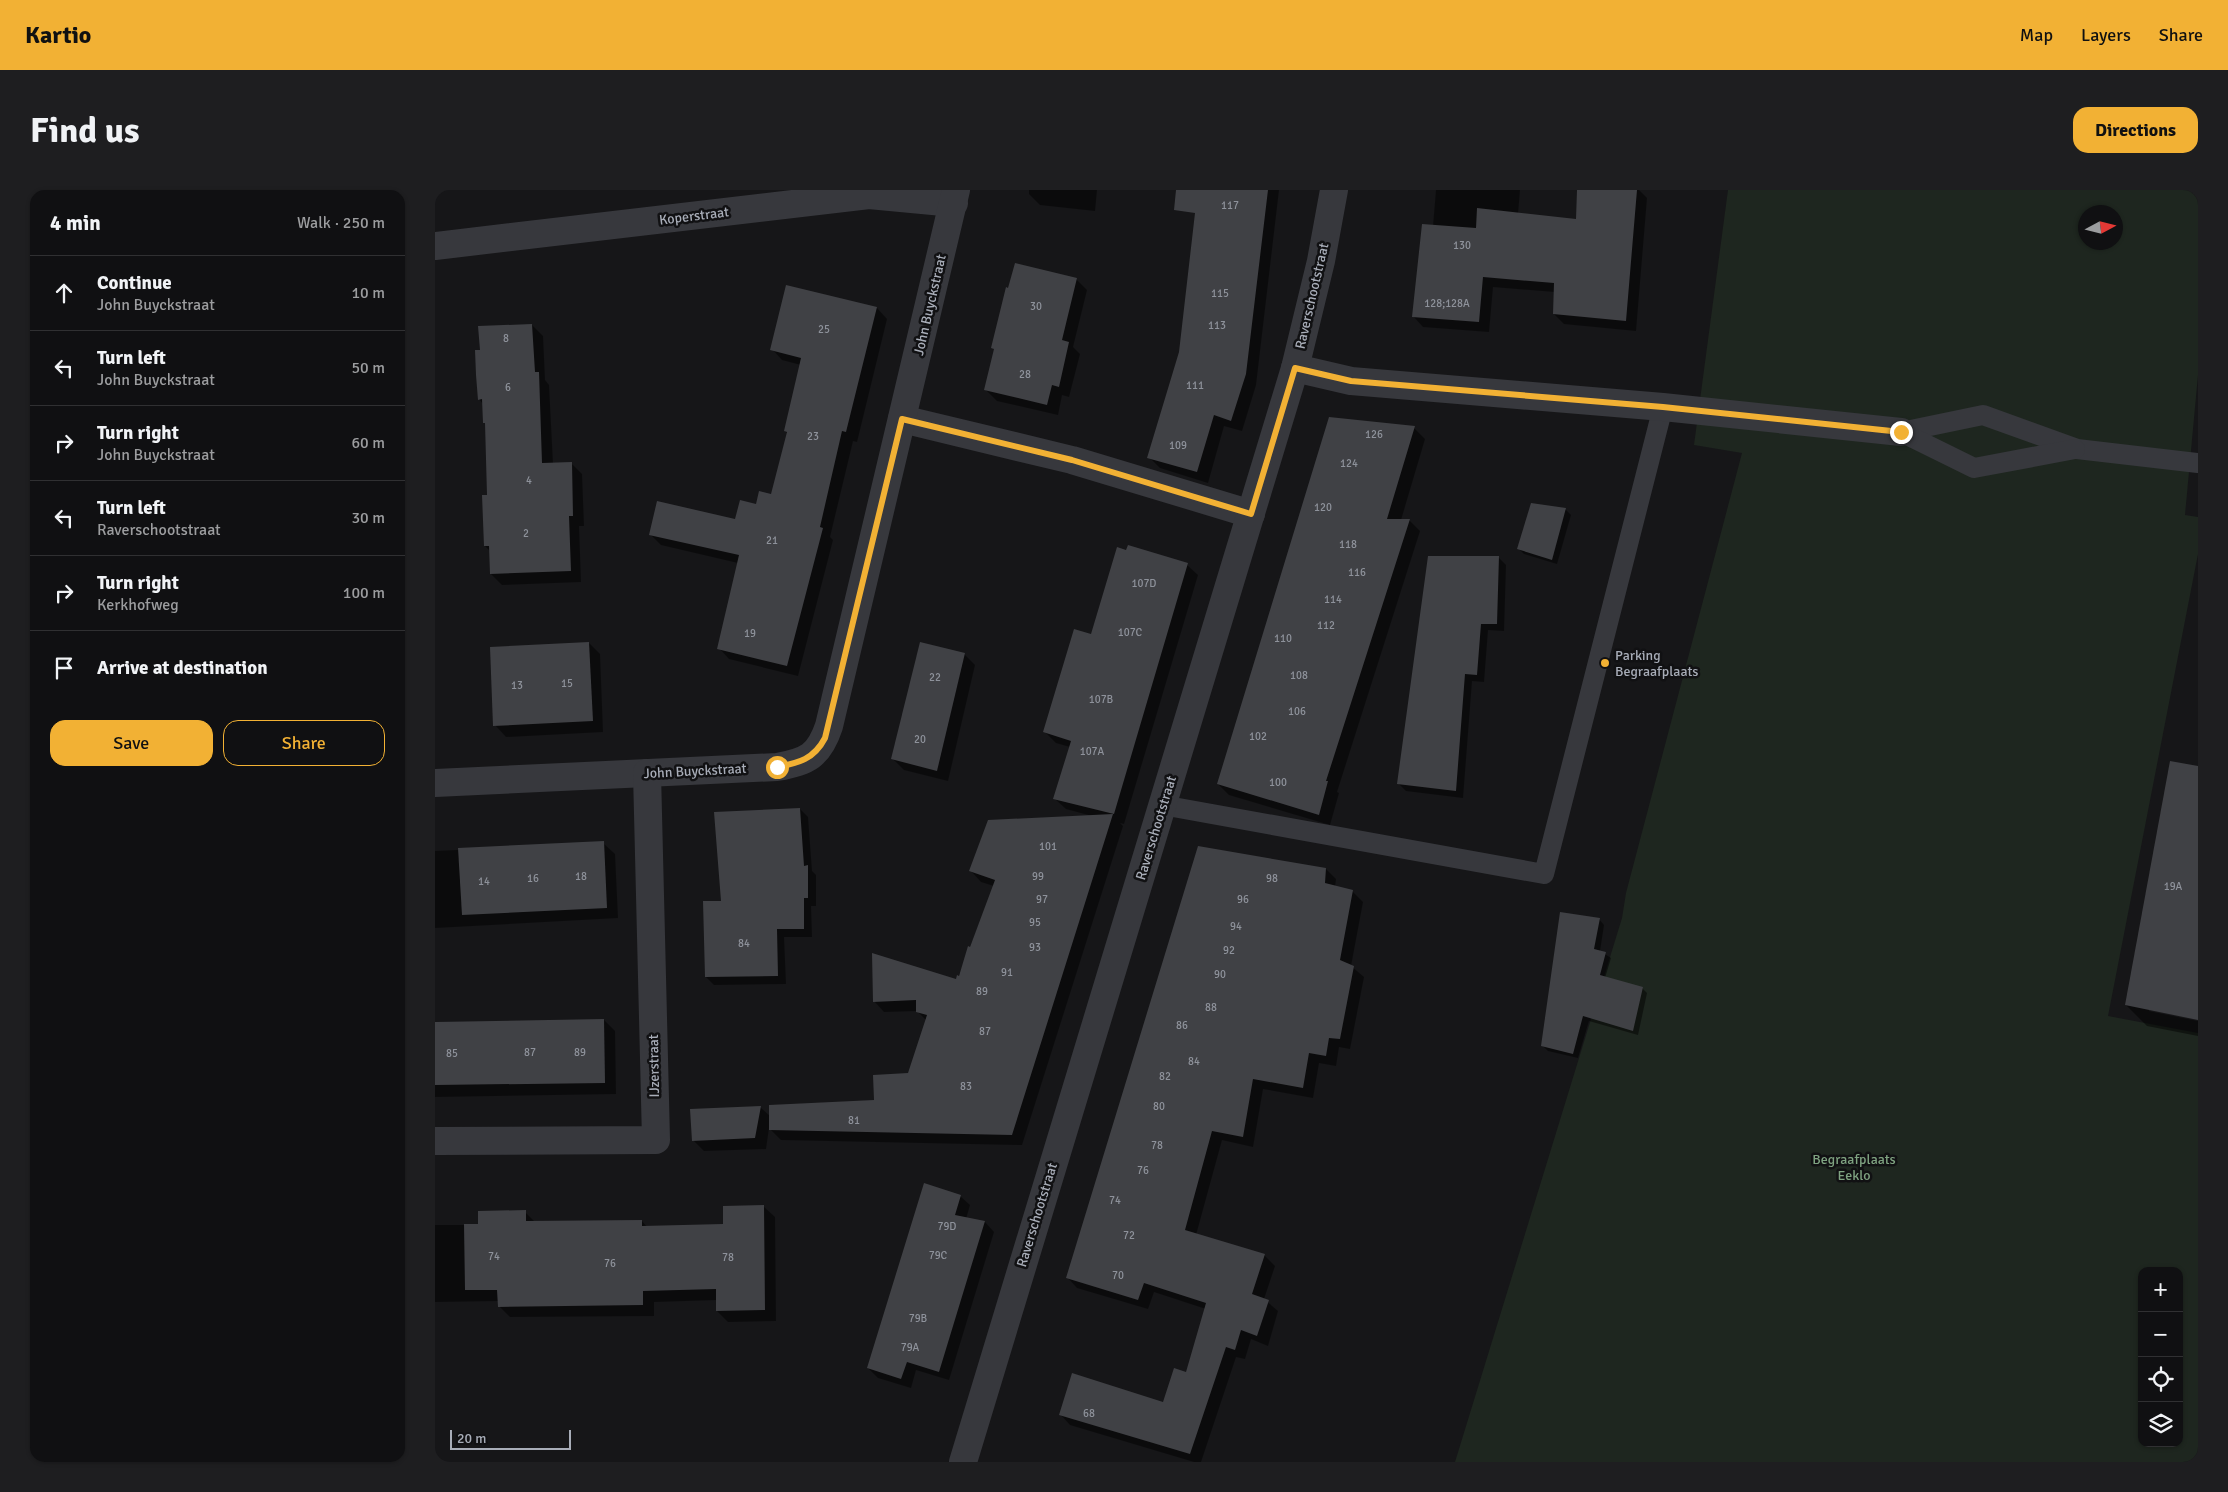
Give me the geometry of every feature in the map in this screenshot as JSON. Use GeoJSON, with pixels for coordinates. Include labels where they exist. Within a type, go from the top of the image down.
{"type":"FeatureCollection","features":[{"type":"Feature","properties":{"kind":"street","name":"Raverschootstraat"},"geometry":{"type":"LineString","coordinates":[[963,1462],[1295,368],[1321,261],[1334,190]]}},
{"type":"Feature","properties":{"kind":"street","name":"Koperstraat"},"geometry":{"type":"LineString","coordinates":[[435,246],[869,195],[955,197]]}},
{"type":"Feature","properties":{"kind":"street","name":"John Buyckstraat"},"geometry":{"type":"LineString","coordinates":[[435,784],[777,767],[805,760],[821,747],[829,726],[955,197]]}},
{"type":"Feature","properties":{"kind":"street"},"geometry":{"type":"LineString","coordinates":[[1295,368],[1351,381],[1663,407],[1901,432]]}},
{"type":"Feature","properties":{"kind":"street"},"geometry":{"type":"LineString","coordinates":[[902,419],[1072,460],[1251,514]]}},
{"type":"Feature","properties":{"kind":"street","name":"IJzerstraat"},"geometry":{"type":"LineString","coordinates":[[435,1141],[655,1140],[647,773]]}},
{"type":"Feature","properties":{"kind":"lane"},"geometry":{"type":"LineString","coordinates":[[1162,805],[1544,874],[1663,407]]}},
{"type":"Feature","properties":{"kind":"lane"},"geometry":{"type":"LineString","coordinates":[[1901,432],[1983,415],[2077,449],[2198,463]]}},
{"type":"Feature","properties":{"kind":"lane"},"geometry":{"type":"LineString","coordinates":[[1901,432],[1974,468],[2077,449]]}},
{"type":"Feature","properties":{"kind":"green space","name":"Begraafplaats Eeklo"},"geometry":{"type":"Polygon","coordinates":[[[1728,190],[2198,190],[2198,375],[2185,515],[2198,517],[2198,554],[2108,1016],[2198,1033],[2198,1462],[1455,1462],[1622,918],[1626,893],[1742,453],[1694,445],[1728,190]]]}},
{"type":"Feature","properties":{"kind":"building"},"geometry":{"type":"Polygon","coordinates":[[[1176,190],[1268,190],[1246,374],[1231,421],[1214,415],[1197,472],[1147,458],[1179,352],[1195,213],[1174,210],[1176,190]]]}},
{"type":"Feature","properties":{"kind":"building"},"geometry":{"type":"Polygon","coordinates":[[[1577,190],[1637,190],[1626,321],[1553,314],[1554,283],[1483,277],[1479,322],[1412,317],[1422,224],[1476,228],[1477,208],[1576,219],[1577,190]]]}},
{"type":"Feature","properties":{"kind":"building"},"geometry":{"type":"Polygon","coordinates":[[[1015,263],[1077,278],[1062,340],[1069,342],[1059,387],[1052,385],[1047,405],[984,390],[994,349],[991,348],[1006,287],[1008,288],[1015,263]]]}},
{"type":"Feature","properties":{"kind":"building"},"geometry":{"type":"Polygon","coordinates":[[[786,285],[877,307],[846,432],[842,431],[820,527],[823,528],[787,666],[717,649],[739,555],[649,535],[657,501],[735,519],[740,500],[756,504],[759,491],[771,494],[787,432],[784,431],[801,358],[770,350],[786,285]]]}},
{"type":"Feature","properties":{"kind":"building"},"geometry":{"type":"Polygon","coordinates":[[[532,324],[535,372],[539,372],[542,463],[572,462],[573,516],[569,516],[571,571],[490,574],[489,546],[484,546],[482,495],[487,495],[485,423],[483,423],[482,399],[478,400],[476,375],[475,350],[480,350],[478,326],[532,324]]]}},
{"type":"Feature","properties":{"kind":"building"},"geometry":{"type":"Polygon","coordinates":[[[1329,417],[1415,426],[1387,519],[1410,519],[1326,781],[1328,781],[1319,815],[1217,784],[1329,417]]]}},
{"type":"Feature","properties":{"kind":"building"},"geometry":{"type":"Polygon","coordinates":[[[1531,503],[1566,508],[1552,560],[1517,549],[1531,503]]]}},
{"type":"Feature","properties":{"kind":"building"},"geometry":{"type":"Polygon","coordinates":[[[1128,545],[1188,563],[1114,814],[1053,799],[1071,741],[1043,732],[1074,629],[1091,634],[1117,547],[1126,550],[1128,545]]]}},
{"type":"Feature","properties":{"kind":"building"},"geometry":{"type":"Polygon","coordinates":[[[1428,556],[1499,556],[1497,624],[1481,624],[1477,675],[1465,674],[1456,791],[1397,784],[1428,556]]]}},
{"type":"Feature","properties":{"kind":"building"},"geometry":{"type":"Polygon","coordinates":[[[589,642],[593,721],[493,726],[490,647],[589,642]]]}},
{"type":"Feature","properties":{"kind":"building"},"geometry":{"type":"Polygon","coordinates":[[[920,642],[965,653],[937,771],[891,759],[920,642]]]}},
{"type":"Feature","properties":{"kind":"building"},"geometry":{"type":"Polygon","coordinates":[[[2170,761],[2198,766],[2198,1020],[2125,1005],[2170,761]]]}},
{"type":"Feature","properties":{"kind":"building"},"geometry":{"type":"Polygon","coordinates":[[[800,808],[804,866],[808,865],[808,898],[804,898],[804,929],[777,929],[778,976],[705,977],[703,901],[721,901],[714,812],[800,808]]]}},
{"type":"Feature","properties":{"kind":"building"},"geometry":{"type":"Polygon","coordinates":[[[1113,814],[1012,1135],[769,1130],[769,1105],[874,1100],[873,1075],[908,1073],[927,1015],[916,1012],[916,1000],[873,1002],[872,953],[956,979],[957,975],[959,976],[968,946],[970,947],[995,880],[969,871],[988,820],[1113,814]]]}},
{"type":"Feature","properties":{"kind":"building"},"geometry":{"type":"Polygon","coordinates":[[[604,841],[607,908],[462,915],[458,848],[604,841]]]}},
{"type":"Feature","properties":{"kind":"building"},"geometry":{"type":"Polygon","coordinates":[[[1198,846],[1326,868],[1325,883],[1353,890],[1340,960],[1354,966],[1340,1039],[1329,1038],[1326,1056],[1309,1053],[1303,1088],[1253,1079],[1243,1137],[1212,1131],[1185,1230],[1265,1254],[1252,1294],[1269,1300],[1257,1336],[1241,1330],[1235,1350],[1226,1347],[1190,1454],[1059,1415],[1072,1373],[1163,1402],[1174,1368],[1186,1372],[1206,1303],[1144,1283],[1138,1300],[1066,1278],[1198,846]]]}},
{"type":"Feature","properties":{"kind":"building"},"geometry":{"type":"Polygon","coordinates":[[[1560,912],[1600,918],[1594,949],[1606,952],[1600,975],[1643,987],[1633,1031],[1583,1016],[1573,1054],[1541,1046],[1560,912]]]}},
{"type":"Feature","properties":{"kind":"building"},"geometry":{"type":"Polygon","coordinates":[[[604,1019],[605,1083],[435,1085],[435,1022],[604,1019]]]}},
{"type":"Feature","properties":{"kind":"building"},"geometry":{"type":"Polygon","coordinates":[[[761,1106],[755,1138],[692,1141],[690,1109],[761,1106]]]}},
{"type":"Feature","properties":{"kind":"building"},"geometry":{"type":"Polygon","coordinates":[[[924,1183],[961,1195],[955,1215],[985,1221],[939,1372],[907,1362],[901,1379],[867,1368],[924,1183]]]}},
{"type":"Feature","properties":{"kind":"building"},"geometry":{"type":"Polygon","coordinates":[[[764,1205],[765,1310],[716,1311],[716,1289],[643,1291],[643,1305],[498,1307],[497,1290],[465,1290],[464,1224],[478,1224],[478,1211],[526,1210],[526,1221],[642,1220],[642,1226],[723,1224],[723,1206],[764,1205]]]}},
{"type":"Feature","properties":{"kind":"place","name":"Parking Begraafplaats"},"geometry":{"type":"Point","coordinates":[1605,663]}},
{"type":"Feature","properties":{"kind":"route"},"geometry":{"type":"LineString","coordinates":[[777,767],[805,760],[821,747],[825,738],[902,419],[1072,460],[1251,514],[1295,368],[1351,381],[1663,407],[1901,432]]}}]}
